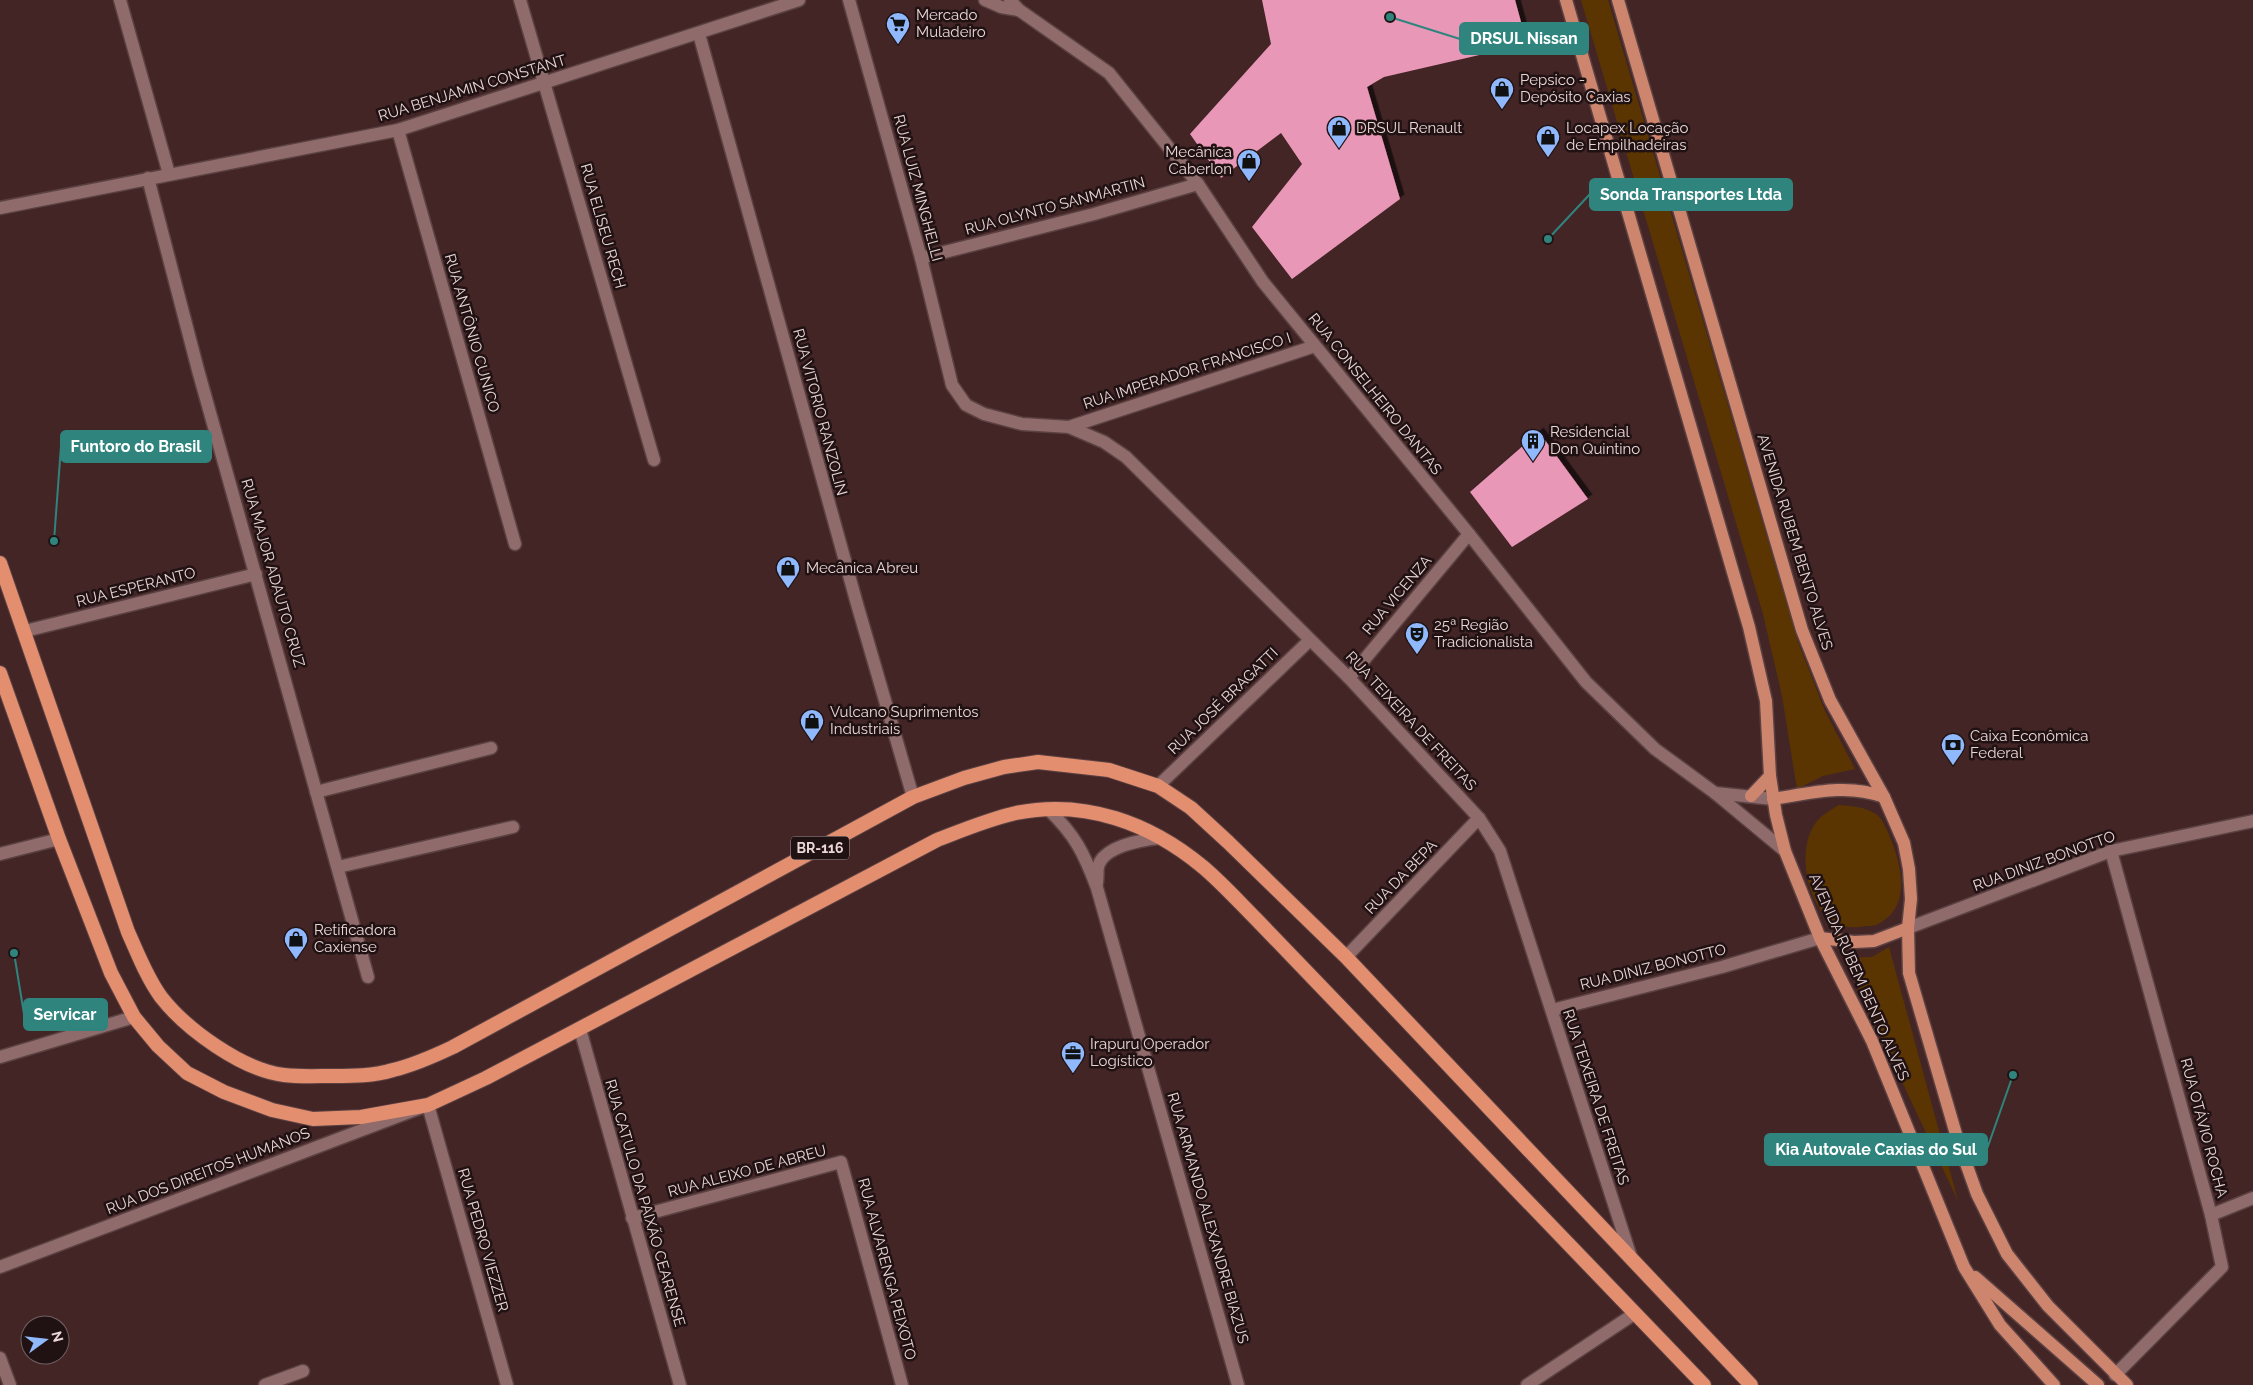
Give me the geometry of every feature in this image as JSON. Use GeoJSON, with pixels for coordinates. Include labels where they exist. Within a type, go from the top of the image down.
{"type":"FeatureCollection","features":[{"type":"Feature","properties":{"kind":"highway","name":"BR-116"},"geometry":{"type":"LineString","coordinates":[[0,563],[128,932],[161,996],[186,1023],[210,1042],[243,1062],[282,1075],[364,1076],[392,1071],[453,1047],[913,797],[1004,767],[1038,762],[1109,770],[1158,786],[1191,808],[1222,836],[1346,958],[1751,1385]]}},
{"type":"Feature","properties":{"kind":"highway"},"geometry":{"type":"LineString","coordinates":[[0,673],[59,839],[111,973],[134,1016],[158,1046],[187,1073],[224,1092],[272,1110],[313,1119],[352,1118],[428,1105],[486,1078],[937,840],[975,825],[1016,813],[1076,809],[1102,813],[1128,822],[1159,838],[1202,867],[1257,920],[1704,1385]]}},
{"type":"Feature","properties":{"kind":"main road","name":"AVENIDA RUBEM BENTO ALVES"},"geometry":{"type":"LineString","coordinates":[[1566,0],[1749,627],[1766,700],[1770,776],[1773,799],[1785,851],[1820,938],[1872,1040],[1964,1267],[2000,1325],[2054,1385]]}},
{"type":"Feature","properties":{"kind":"main road","name":"AVENIDA RUBEM BENTO ALVES"},"geometry":{"type":"LineString","coordinates":[[1618,0],[1802,630],[1830,700],[1884,797],[1901,835],[1909,869],[1909,973],[1958,1141],[1977,1194],[2008,1254],[2048,1306],[2127,1385]]}},
{"type":"Feature","properties":{"kind":"main road"},"geometry":{"type":"LineString","coordinates":[[1752,796],[1770,776]]}},
{"type":"Feature","properties":{"kind":"main road"},"geometry":{"type":"LineString","coordinates":[[1773,799],[1835,789],[1852,789],[1884,797]]}},
{"type":"Feature","properties":{"kind":"main road"},"geometry":{"type":"LineString","coordinates":[[1820,938],[1854,942],[1874,940],[1908,928]]}},
{"type":"Feature","properties":{"kind":"main road"},"geometry":{"type":"LineString","coordinates":[[1964,1267],[2098,1385]]}},
{"type":"Feature","properties":{"kind":"street"},"geometry":{"type":"LineString","coordinates":[[120,0],[169,174]]}},
{"type":"Feature","properties":{"kind":"street","name":"RUA ELISEU RECH"},"geometry":{"type":"LineString","coordinates":[[520,0],[654,460]]}},
{"type":"Feature","properties":{"kind":"street","name":"RUA BENJAMIN CONSTANT"},"geometry":{"type":"LineString","coordinates":[[0,208],[398,130],[699,34],[799,0]]}},
{"type":"Feature","properties":{"kind":"street","name":"RUA LUIZ MINGHELLI"},"geometry":{"type":"LineString","coordinates":[[849,0],[921,258],[952,385]]}},
{"type":"Feature","properties":{"kind":"street","name":"RUA CONSELHEIRO DANTAS"},"geometry":{"type":"LineString","coordinates":[[985,0],[1001,7],[1019,10]]}},
{"type":"Feature","properties":{"kind":"street","name":"RUA CONSELHEIRO DANTAS"},"geometry":{"type":"LineString","coordinates":[[1010,0],[1019,10],[1109,73],[1198,184],[1263,282],[1586,682],[1655,749],[1715,793],[1785,851]]}},
{"type":"Feature","properties":{"kind":"street","name":"RUA VITORIO RANZOLIN"},"geometry":{"type":"LineString","coordinates":[[699,34],[857,604],[913,797]]}},
{"type":"Feature","properties":{"kind":"street","name":"RUA ANTÔNIO CUNICO"},"geometry":{"type":"LineString","coordinates":[[398,130],[515,544]]}},
{"type":"Feature","properties":{"kind":"street","name":"RUA MAJOR ADAUTO CRUZ"},"geometry":{"type":"LineString","coordinates":[[148,178],[198,370],[368,977]]}},
{"type":"Feature","properties":{"kind":"street","name":"RUA OLYNTO SANMARTIN"},"geometry":{"type":"LineString","coordinates":[[921,258],[1094,214],[1198,184]]}},
{"type":"Feature","properties":{"kind":"street","name":"RUA IMPERADOR FRANCISCO I"},"geometry":{"type":"LineString","coordinates":[[1069,427],[1315,346]]}},
{"type":"Feature","properties":{"kind":"street","name":"RUA TEIXEIRA DE FREITAS"},"geometry":{"type":"LineString","coordinates":[[952,385],[966,405],[984,414],[1022,424],[1069,427],[1104,442],[1126,456],[1349,678],[1480,818],[1500,850],[1631,1257]]}},
{"type":"Feature","properties":{"kind":"street","name":"RUA VICENZA"},"geometry":{"type":"LineString","coordinates":[[1349,678],[1468,534]]}},
{"type":"Feature","properties":{"kind":"street","name":"RUA ESPERANTO"},"geometry":{"type":"LineString","coordinates":[[25,631],[256,574]]}},
{"type":"Feature","properties":{"kind":"street","name":"RUA JOSÉ BRAGATTI"},"geometry":{"type":"LineString","coordinates":[[1158,786],[1310,640]]}},
{"type":"Feature","properties":{"kind":"street"},"geometry":{"type":"LineString","coordinates":[[316,792],[491,748]]}},
{"type":"Feature","properties":{"kind":"street"},"geometry":{"type":"LineString","coordinates":[[1715,793],[1773,799]]}},
{"type":"Feature","properties":{"kind":"street","name":"RUA ARMANDO ALEXANDRE BIAZUS"},"geometry":{"type":"LineString","coordinates":[[1048,810],[1073,835],[1088,863],[1097,888],[1238,1385]]}},
{"type":"Feature","properties":{"kind":"street","name":"RUA DA BEPA"},"geometry":{"type":"LineString","coordinates":[[1346,958],[1480,818]]}},
{"type":"Feature","properties":{"kind":"street","name":"RUA DINIZ BONOTTO"},"geometry":{"type":"LineString","coordinates":[[1908,928],[2111,851],[2253,821]]}},
{"type":"Feature","properties":{"kind":"street"},"geometry":{"type":"LineString","coordinates":[[338,867],[513,827]]}},
{"type":"Feature","properties":{"kind":"street","name":"RUA ARMANDO ALEXANDRE BIAZUS"},"geometry":{"type":"LineString","coordinates":[[1097,888],[1098,865],[1108,853],[1132,843],[1159,838]]}},
{"type":"Feature","properties":{"kind":"street"},"geometry":{"type":"LineString","coordinates":[[0,854],[59,839]]}},
{"type":"Feature","properties":{"kind":"street","name":"RUA OTÁVIO ROCHA"},"geometry":{"type":"LineString","coordinates":[[2111,851],[2211,1216],[2222,1267],[2115,1375]]}},
{"type":"Feature","properties":{"kind":"street","name":"RUA DINIZ BONOTTO"},"geometry":{"type":"LineString","coordinates":[[1552,1010],[1722,967],[1820,938]]}},
{"type":"Feature","properties":{"kind":"street"},"geometry":{"type":"LineString","coordinates":[[0,1057],[134,1016]]}},
{"type":"Feature","properties":{"kind":"street","name":"RUA CATULO DA PAIXÃO CEARENSE"},"geometry":{"type":"LineString","coordinates":[[580,1029],[680,1385]]}},
{"type":"Feature","properties":{"kind":"street","name":"RUA DOS DIREITOS HUMANOS"},"geometry":{"type":"LineString","coordinates":[[0,1267],[428,1105]]}},
{"type":"Feature","properties":{"kind":"street","name":"RUA PEDRO VIEZZER"},"geometry":{"type":"LineString","coordinates":[[428,1105],[507,1385]]}},
{"type":"Feature","properties":{"kind":"street","name":"RUA ALEIXO DE ABREU"},"geometry":{"type":"LineString","coordinates":[[632,1218],[841,1162]]}},
{"type":"Feature","properties":{"kind":"street","name":"RUA ALVARENGA PEIXOTO"},"geometry":{"type":"LineString","coordinates":[[841,1162],[902,1385]]}},
{"type":"Feature","properties":{"kind":"street"},"geometry":{"type":"LineString","coordinates":[[2211,1216],[2253,1198]]}},
{"type":"Feature","properties":{"kind":"street"},"geometry":{"type":"LineString","coordinates":[[1527,1385],[1634,1314]]}},
{"type":"Feature","properties":{"kind":"street"},"geometry":{"type":"LineString","coordinates":[[0,1358],[10,1385]]}},
{"type":"Feature","properties":{"kind":"street"},"geometry":{"type":"LineString","coordinates":[[265,1385],[303,1371]]}},
{"type":"Feature","properties":{"kind":"shaded area"},"geometry":{"type":"Polygon","coordinates":[[[1581,0],[1608,0],[1798,642],[1825,711],[1855,769],[1823,776],[1797,789],[1782,696],[1763,614],[1581,0]]]}},
{"type":"Feature","properties":{"kind":"shaded area"},"geometry":{"type":"Polygon","coordinates":[[[1839,805],[1863,808],[1876,814],[1885,826],[1895,851],[1901,875],[1899,898],[1895,909],[1887,918],[1876,925],[1850,927],[1835,924],[1826,916],[1812,893],[1806,865],[1808,838],[1818,820],[1839,805]]]}},
{"type":"Feature","properties":{"kind":"shaded area"},"geometry":{"type":"Polygon","coordinates":[[[1889,947],[1958,1201],[1844,958],[1872,957],[1889,947]]]}},
{"type":"Feature","properties":{"kind":"building","name":"DRSUL Renault"},"geometry":{"type":"Polygon","coordinates":[[[1262,0],[1515,0],[1527,44],[1384,77],[1367,87],[1400,199],[1292,279],[1252,227],[1302,164],[1281,133],[1221,178],[1190,134],[1271,44],[1262,0]]]}},
{"type":"Feature","properties":{"kind":"building","name":"Residencial Don Quintino"},"geometry":{"type":"Polygon","coordinates":[[[1539,432],[1588,499],[1512,547],[1470,492],[1539,432]]]}},
{"type":"Feature","properties":{"kind":"place","name":"DRSUL Nissan"},"geometry":{"type":"Point","coordinates":[1390,17]}},
{"type":"Feature","properties":{"kind":"place","name":"Mercado Muladeiro"},"geometry":{"type":"Point","coordinates":[898,45]}},
{"type":"Feature","properties":{"kind":"place","name":"Pepsico - Depósito Caxias"},"geometry":{"type":"Point","coordinates":[1502,110]}},
{"type":"Feature","properties":{"kind":"place","name":"DRSUL Renault"},"geometry":{"type":"Point","coordinates":[1339,149]}},
{"type":"Feature","properties":{"kind":"place","name":"Locapex Locação de Empilhadeiras"},"geometry":{"type":"Point","coordinates":[1548,158]}},
{"type":"Feature","properties":{"kind":"place","name":"Mecânica Caberlon"},"geometry":{"type":"Point","coordinates":[1249,182]}},
{"type":"Feature","properties":{"kind":"place","name":"Sonda Transportes Ltda"},"geometry":{"type":"Point","coordinates":[1548,239]}},
{"type":"Feature","properties":{"kind":"place","name":"Residencial Don Quintino"},"geometry":{"type":"Point","coordinates":[1533,462]}},
{"type":"Feature","properties":{"kind":"place","name":"Funtoro do Brasil"},"geometry":{"type":"Point","coordinates":[54,541]}},
{"type":"Feature","properties":{"kind":"place","name":"Mecânica Abreu"},"geometry":{"type":"Point","coordinates":[788,589]}},
{"type":"Feature","properties":{"kind":"place","name":"25ª Região Tradicionalista"},"geometry":{"type":"Point","coordinates":[1417,655]}},
{"type":"Feature","properties":{"kind":"place","name":"Vulcano Suprimentos Industriais"},"geometry":{"type":"Point","coordinates":[812,742]}},
{"type":"Feature","properties":{"kind":"place","name":"Caixa Econômica Federal"},"geometry":{"type":"Point","coordinates":[1953,766]}},
{"type":"Feature","properties":{"kind":"place","name":"Servicar"},"geometry":{"type":"Point","coordinates":[14,953]}},
{"type":"Feature","properties":{"kind":"place","name":"Retificadora Caxiense"},"geometry":{"type":"Point","coordinates":[296,960]}},
{"type":"Feature","properties":{"kind":"place","name":"Irapuru Operador Logístico"},"geometry":{"type":"Point","coordinates":[1073,1074]}},
{"type":"Feature","properties":{"kind":"place","name":"Kia Autovale Caxias do Sul"},"geometry":{"type":"Point","coordinates":[2013,1075]}}]}
